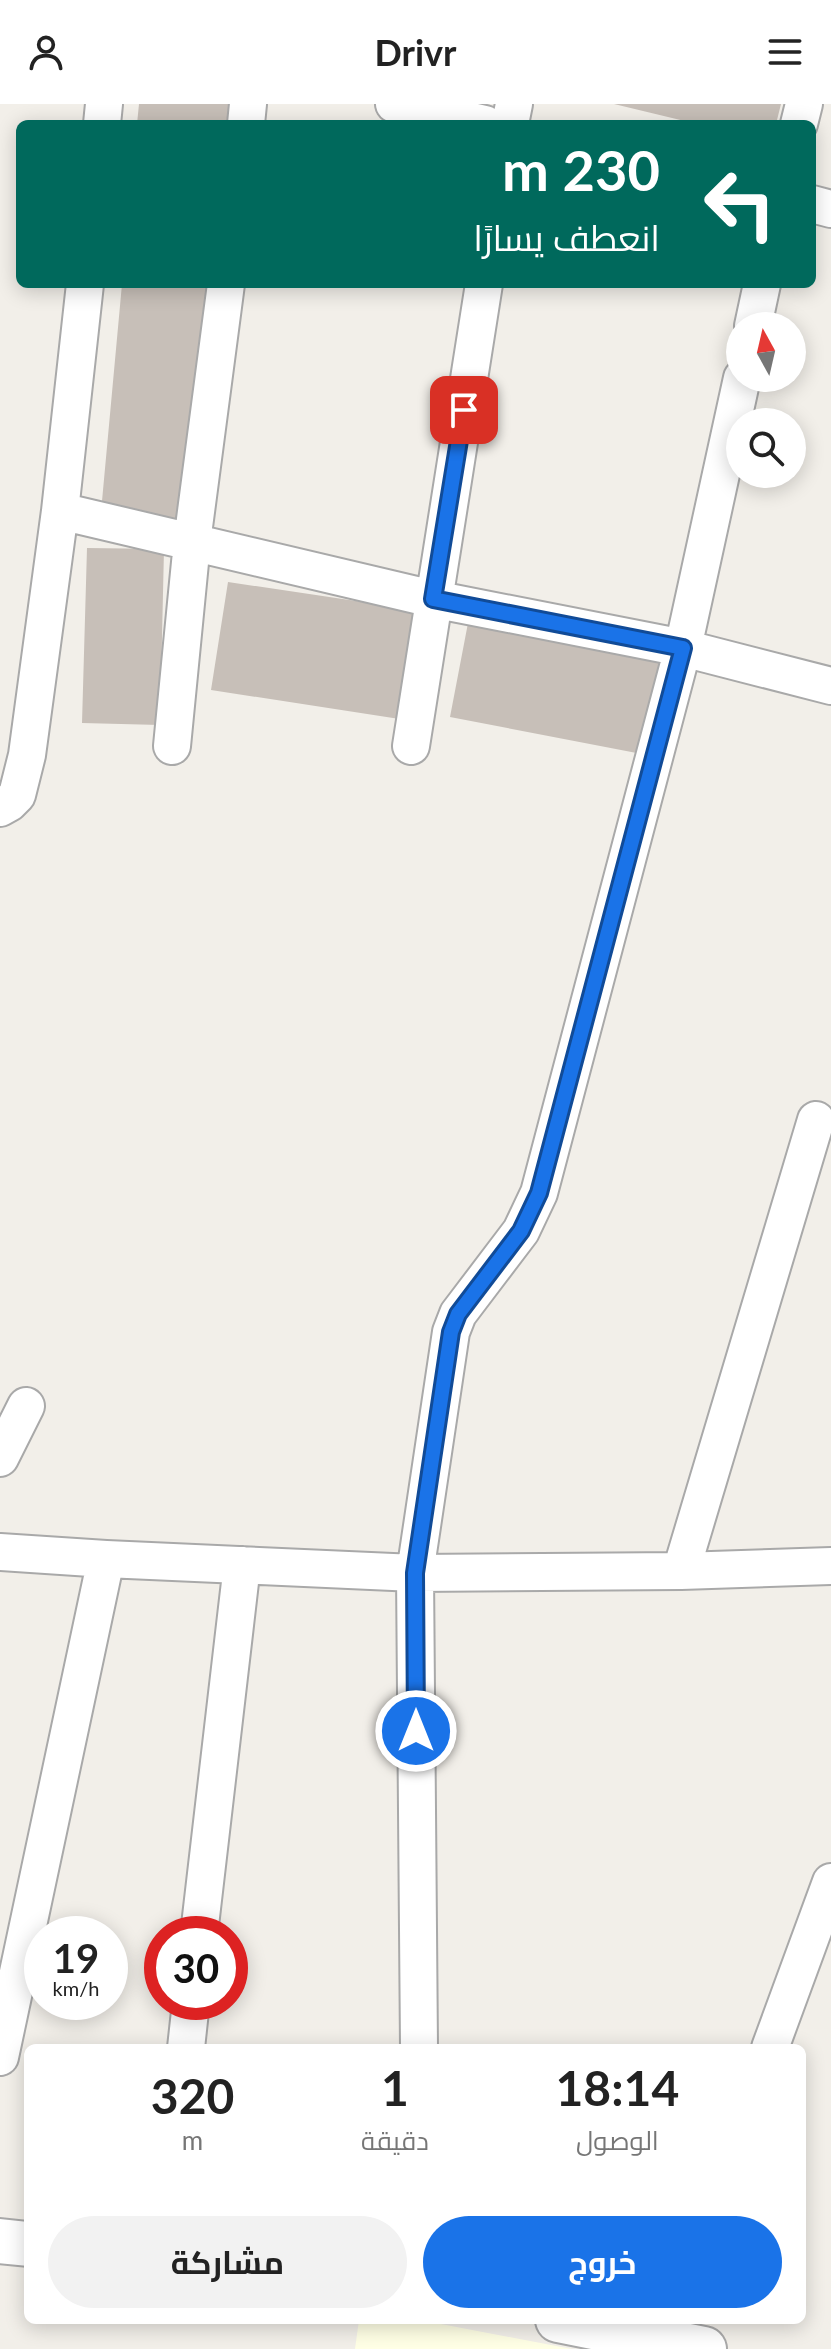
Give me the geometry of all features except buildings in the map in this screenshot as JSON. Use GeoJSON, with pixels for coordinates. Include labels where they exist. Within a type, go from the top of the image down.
{"type":"FeatureCollection","features":[{"type":"Feature","properties":{"kind":"street"},"geometry":{"type":"LineString","coordinates":[[394,104],[467,120]]}},
{"type":"Feature","properties":{"kind":"street"},"geometry":{"type":"LineString","coordinates":[[0,808],[17,795],[27,755],[60,511],[85,288]]}},
{"type":"Feature","properties":{"kind":"street"},"geometry":{"type":"LineString","coordinates":[[172,746],[192,542],[225,288]]}},
{"type":"Feature","properties":{"kind":"street"},"geometry":{"type":"LineString","coordinates":[[411,746],[483,288]]}},
{"type":"Feature","properties":{"kind":"street"},"geometry":{"type":"LineString","coordinates":[[756,312],[761,288]]}},
{"type":"Feature","properties":{"kind":"street"},"geometry":{"type":"LineString","coordinates":[[419,2044],[415,1573],[451,1332],[458,1314],[521,1231],[539,1193],[683,648],[739,392]]}},
{"type":"Feature","properties":{"kind":"street"},"geometry":{"type":"LineString","coordinates":[[60,511],[433,599],[683,648],[831,686]]}},
{"type":"Feature","properties":{"kind":"street"},"geometry":{"type":"LineString","coordinates":[[681,1571],[816,1120]]}},
{"type":"Feature","properties":{"kind":"street"},"geometry":{"type":"LineString","coordinates":[[0,1458],[26,1406]]}},
{"type":"Feature","properties":{"kind":"street"},"geometry":{"type":"LineString","coordinates":[[0,1552],[415,1573],[681,1571],[831,1566]]}},
{"type":"Feature","properties":{"kind":"street"},"geometry":{"type":"LineString","coordinates":[[0,2057],[106,1559]]}},
{"type":"Feature","properties":{"kind":"street"},"geometry":{"type":"LineString","coordinates":[[201,1916],[242,1565]]}},
{"type":"Feature","properties":{"kind":"street"},"geometry":{"type":"LineString","coordinates":[[771,2044],[831,1882]]}},
{"type":"Feature","properties":{"kind":"street"},"geometry":{"type":"LineString","coordinates":[[186,2044],[189,2020]]}},
{"type":"Feature","properties":{"kind":"street"},"geometry":{"type":"LineString","coordinates":[[0,2241],[24,2244]]}},
{"type":"Feature","properties":{"kind":"street"},"geometry":{"type":"LineString","coordinates":[[601,2324],[665,2330],[704,2349]]}},
{"type":"Feature","properties":{"kind":"shaded area"},"geometry":{"type":"Polygon","coordinates":[[[358,2324],[441,2324],[572,2349],[355,2349],[358,2324]]]}},
{"type":"Feature","properties":{"kind":"route"},"geometry":{"type":"LineString","coordinates":[[416,1731],[415,1573],[451,1332],[458,1314],[521,1231],[539,1193],[683,648],[433,599],[464,410]]}}]}
